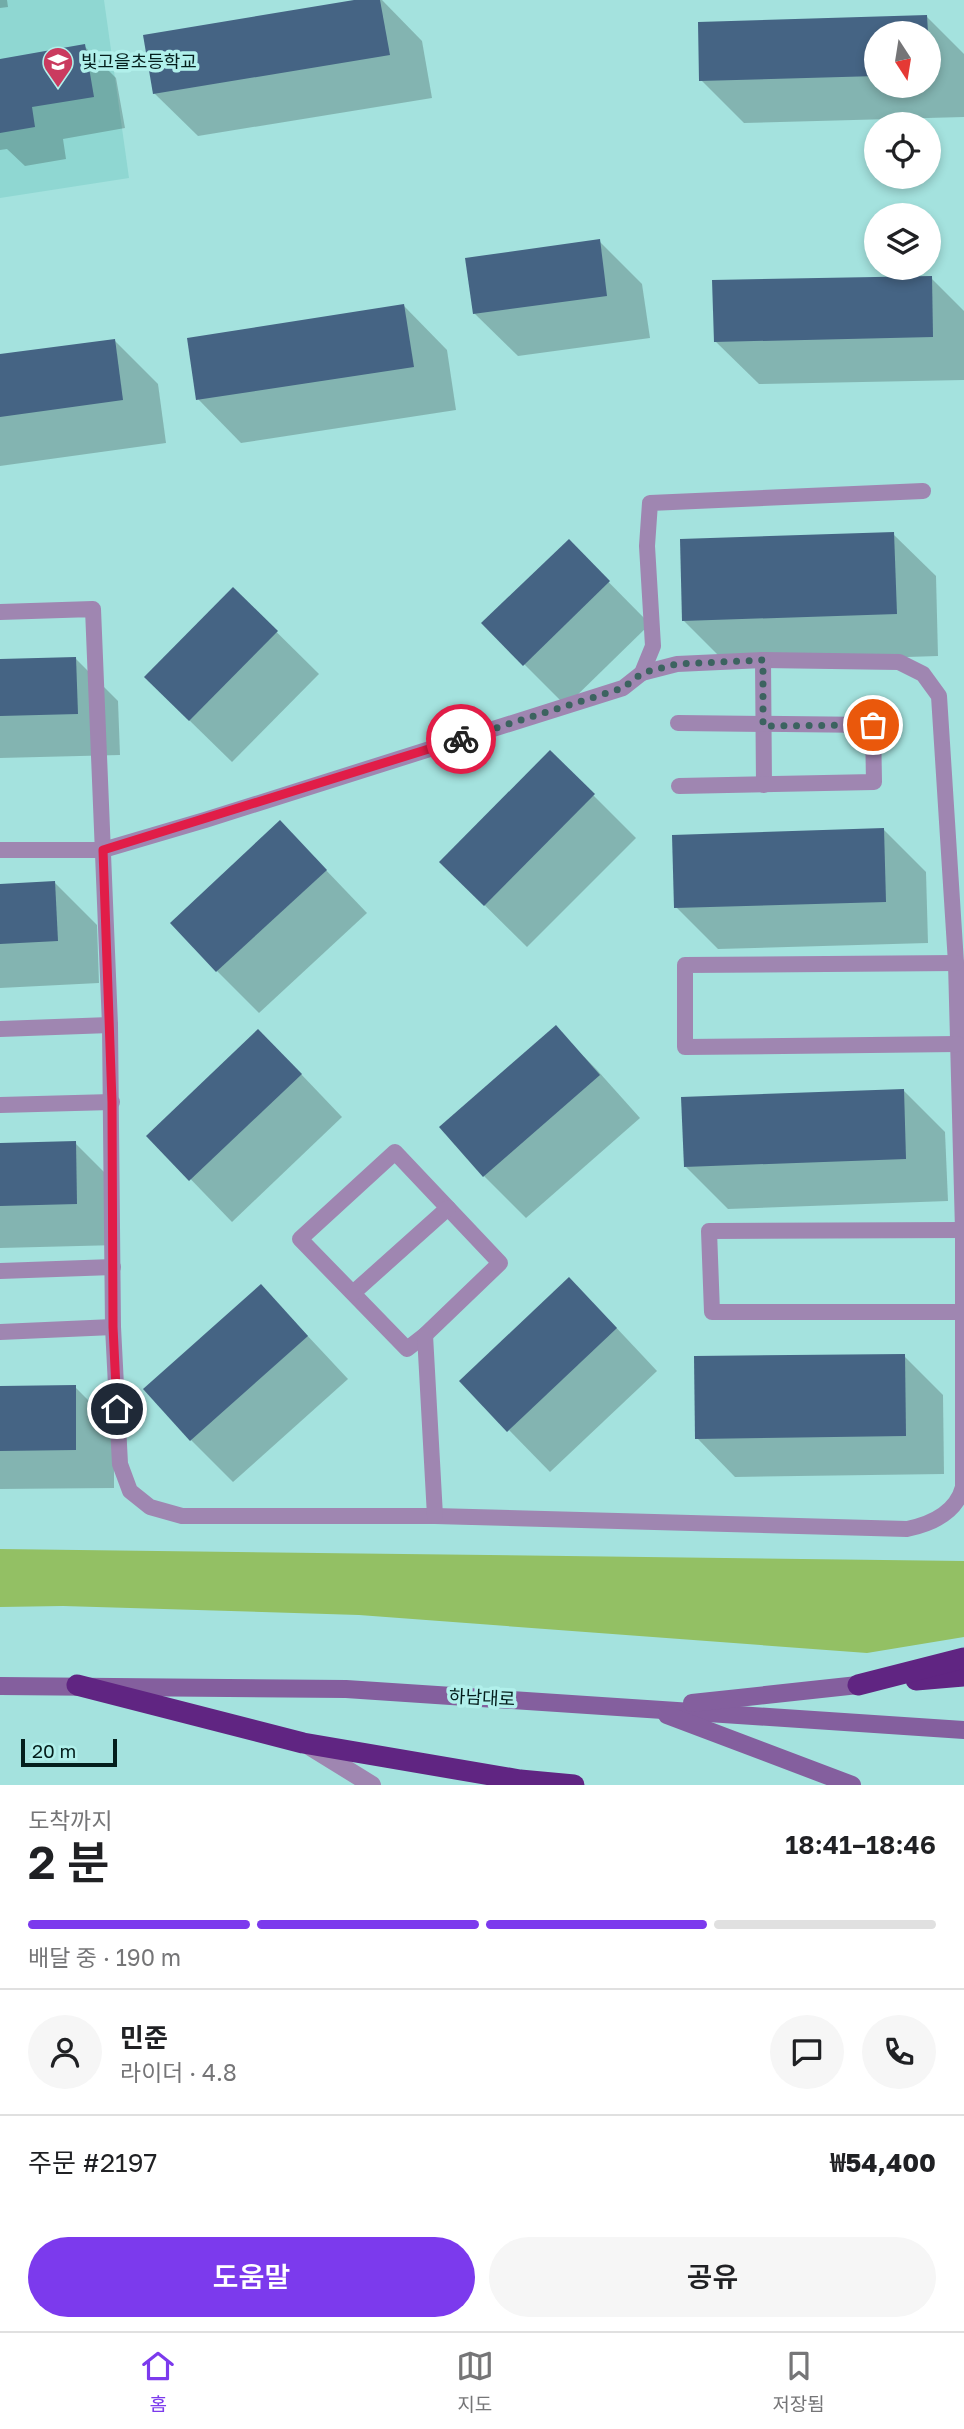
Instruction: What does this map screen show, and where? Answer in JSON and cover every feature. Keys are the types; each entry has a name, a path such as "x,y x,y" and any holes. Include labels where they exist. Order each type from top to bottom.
{"highway":[{"path":"858,1685 964,1658"},
{"path":"858,1685 964,1676"},
{"path":"77,1685 303,1742 520,1780 574,1785"}],"street":[{"path":"647,1708 858,1685"},
{"name":"하남대로","path":"0,1686 346,1689 964,1730"},
{"path":"647,1708 852,1785"},
{"path":"303,1742 372,1785"}],"lane":[{"path":"642,673 653,646 648,546 650,503 923,491"},
{"path":"0,612 93,609 103,850 110,1025 113,1327 120,1464 130,1491 150,1507 182,1516 435,1516 907,1529 925,1525 943,1516 961,1496 964,1312 956,962 939,696 923,674 899,662 763,660 677,664 642,673 623,688 103,850 0,850"},
{"path":"763,660 764,785"},
{"path":"678,723 763,726 873,725 874,759 874,782 679,786"},
{"path":"956,962 685,965 685,1047 957,1044"},
{"path":"0,1030 110,1025"},
{"path":"0,1105 112,1102"},
{"path":"395,1153 500,1263 407,1349 353,1293 300,1239 395,1153"},
{"path":"353,1293 448,1208"},
{"path":"963,1230 709,1231 712,1312 964,1312"},
{"path":"0,1271 113,1266"},
{"path":"0,1332 113,1327"},
{"path":"425,1335 435,1516"}],"shaded area":[{"name":"빛고을초등학교","path":"0,0 104,0 129,178 0,198"}],"green space":[{"path":"0,1549 964,1561 964,1637 867,1653 359,1615 63,1606 0,1607"}],"building":[{"path":"354,0 380,0 390,55 153,94 143,35"},
{"path":"927,15 927,21 864,21 864,76 699,81 698,22"},
{"path":"85,44 94,97 32,107 35,127 0,133 0,59"},
{"path":"600,239 607,296 473,314 465,258"},
{"path":"864,277 864,280 932,280 933,337 714,342 712,280"},
{"path":"404,304 414,367 196,400 187,338"},
{"path":"115,339 123,400 0,417 0,354"},
{"path":"894,532 897,614 682,621 680,539"},
{"path":"569,539 610,581 523,666 481,623"},
{"path":"233,587 278,631 189,721 144,677"},
{"path":"76,657 78,714 0,716 0,659"},
{"path":"550,750 595,794 484,906 439,862"},
{"path":"280,820 327,870 216,972 170,923"},
{"path":"884,828 886,902 674,908 672,835"},
{"path":"55,881 58,941 0,944 0,884"},
{"path":"556,1025 600,1075 483,1177 439,1127"},
{"path":"258,1029 302,1074 189,1181 146,1136"},
{"path":"904,1089 906,1159 684,1167 681,1097"},
{"path":"76,1141 77,1204 0,1206 0,1143"},
{"path":"569,1277 617,1328 507,1432 459,1381"},
{"path":"261,1284 308,1336 190,1441 143,1389"},
{"path":"905,1354 906,1436 695,1439 694,1356"},
{"path":"76,1385 76,1450 0,1451 0,1386"}],"way so far":[{"path":"461,739 623,688 642,673 677,664 763,660 763,726 873,725"}],"place":[{"name":"빛고을초등학교","path":"58,89"}],"route":[{"path":"117,1409 113,1327 112,1102 103,850 461,739"}]}
